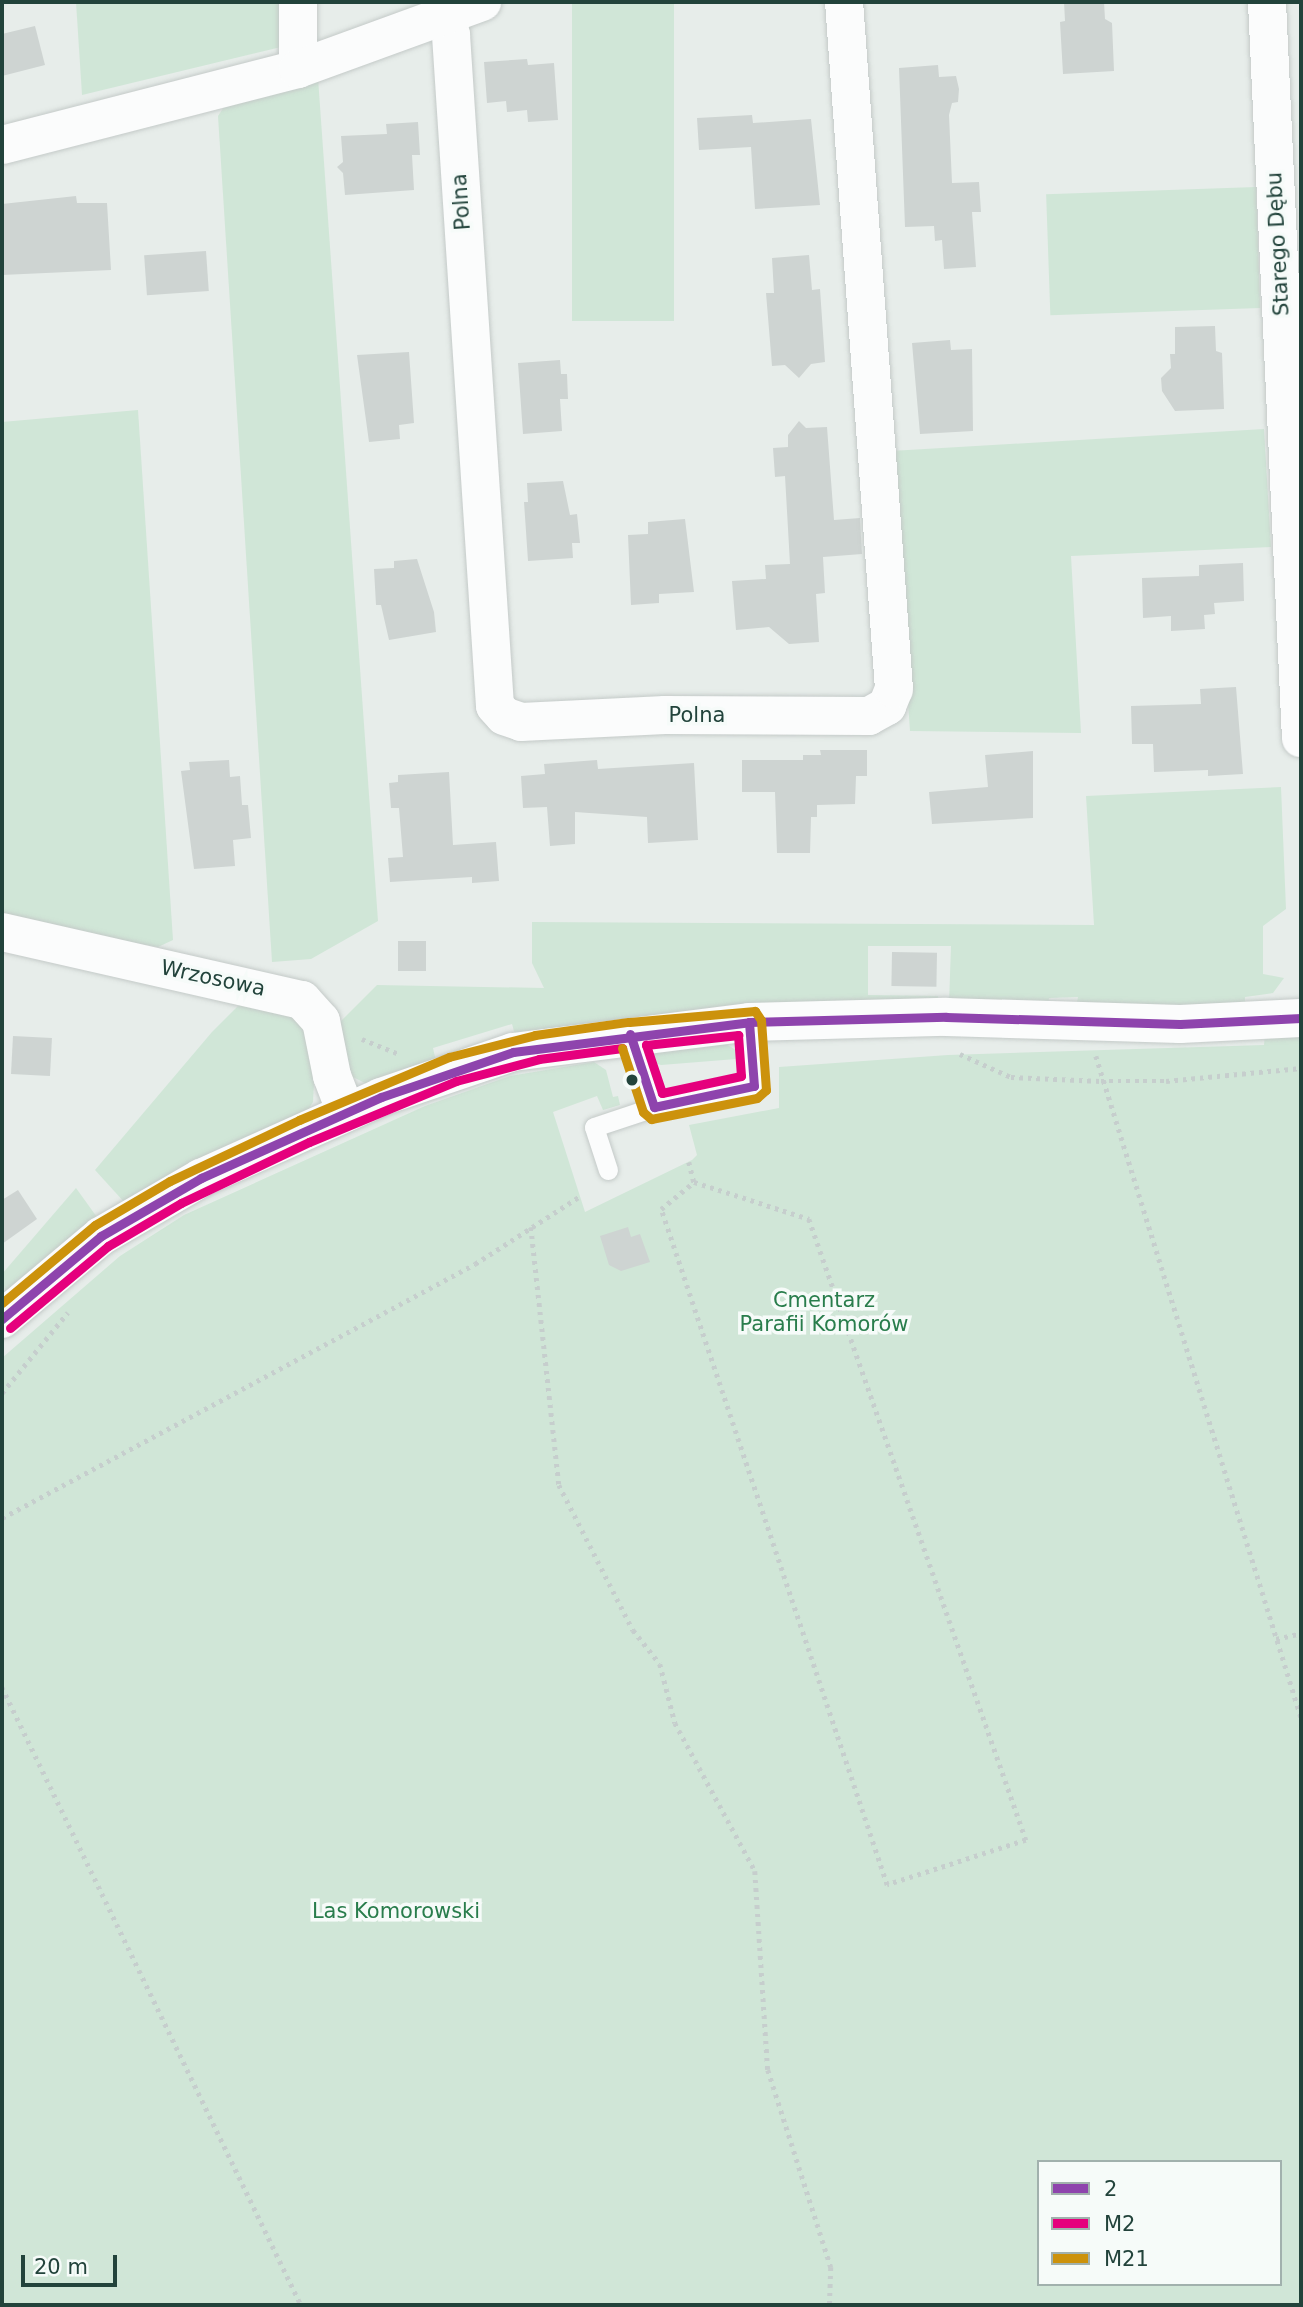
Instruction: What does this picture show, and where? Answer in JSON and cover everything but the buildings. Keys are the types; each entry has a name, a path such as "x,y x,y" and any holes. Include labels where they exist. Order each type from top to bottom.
{"street":[{"path":"298,2 298,68"},
{"path":"2,145 298,68 482,2"},
{"name":"Polna","path":"445,16 451,35 495,706 504,716 521,722 665,715 869,716 887,706 894,689 844,2"},
{"name":"Starego Dębu","path":"1267,2 1301,738"},
{"name":"Wrzosowa","path":"2,932 279,992 318,1018"},
{"path":"2,1319 121,1223 201,1178 346,1112 452,1069 505,1054 630,1034 749,1022 946,1017 1180,1024 1301,1018"},
{"path":"318,1018 332,1076 346,1112"}],"lane":[{"path":"608,1170 594,1127 654,1107 754,1086 749,1022"},
{"path":"630,1034 654,1107"}],"path":[{"path":"318,1018 409,1055"},
{"path":"956,1051 969,1061 1011,1076 1101,1082 1166,1081 1301,1068"},
{"path":"1095,1051 1101,1082 1301,1717"},
{"path":"689,1162 694,1182"},
{"path":"694,1182 809,1219 1026,1840 887,1885 661,1209 694,1182"},
{"path":"2,1518 475,1264 580,1196"},
{"path":"531,1227 559,1485 633,1629 660,1664 675,1723 755,1871 768,2070 831,2267 830,2305"},
{"path":"2,1393 72,1308"},
{"path":"1276,1639 1301,1633"},
{"path":"2,1687 302,2305"}],"green space":[{"path":"76,2 279,2 281,47 82,95"},
{"path":"572,2 674,2 674,321 572,321"},
{"path":"318,78 378,921 311,959 272,962 218,116 224,107"},
{"path":"1256,187 1260,308 1050,315 1046,194"},
{"path":"138,410 173,940 158,947 2,920 2,422"},
{"path":"1264,429 1271,547 1071,556 1081,733 910,731 891,451"},
{"path":"1281,787 1286,909 1263,926 1263,974 1284,978 1273,993 1245,997 1245,1007 1075,1012 1078,997 1049,998 1048,1010 949,1004 951,946 868,946 868,995 938,996 938,1004 516,1038 512,1024 433,1048 436,1061 367,1084 349,1075 338,1024 377,985 544,988 532,963 532,922 1094,925 1086,796"},
{"path":"249,995 299,1012 315,1064 313,1102 308,1110 125,1203 95,1170 212,1032"},
{"path":"1301,1032 1301,2305 2,2305 2,1358 120,1256 184,1215 425,1106 510,1076 594,1062 606,1070 613,1097 618,1096 620,1105 603,1110 597,1096 553,1112 585,1212 692,1160 697,1155 689,1125 779,1108 779,1067 948,1055 1264,1045 1265,1034"},
{"path":"724,1043 736,1050 736,1059 661,1065 652,1062 654,1052"},
{"path":"76,1188 99,1220 6,1297 2,1274"}],"transit line":[{"name":"M21","path":"622,1048 643,1112 651,1119 757,1098 766,1090 761,1020 755,1011 629,1022"},
{"name":"2","path":"2,1319 101,1236 201,1178 381,1097 513,1052 749,1022 946,1017 1180,1024 1301,1018"},
{"name":"M21","path":"2,1303 95,1225 170,1181 299,1120 449,1057 535,1035 628,1022"},
{"name":"2","path":"630,1034 654,1107 754,1086 749,1022"},
{"name":"M2","path":"738,1035 741,1076 662,1093 646,1045 738,1035"},
{"name":"M2","path":"10,1328 108,1246 181,1203 309,1142 456,1081 539,1059 622,1048"}],"park label":[{"name":"Cmentarz Parafii Komorów","path":"824,1312"},
{"name":"Las Komorowski","path":"396,1911"}]}
